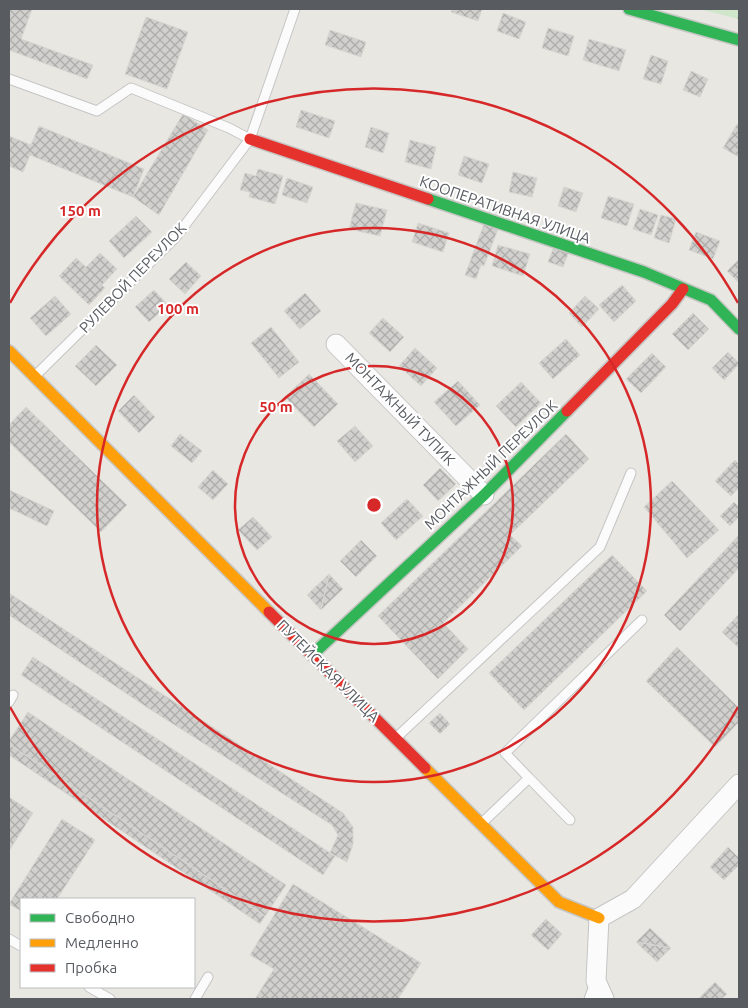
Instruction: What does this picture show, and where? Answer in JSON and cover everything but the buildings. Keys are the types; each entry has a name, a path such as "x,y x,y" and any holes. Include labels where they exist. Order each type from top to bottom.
{"street":[{"path":"629,9 739,40"},
{"name":"КООПЕРАТИВНАЯ УЛИЦА","path":"250,139 644,272 711,300 739,328"},
{"name":"МОНТАЖНЫЙ ПЕРЕУЛОК","path":"312,655 484,495 665,311 683,289"},
{"name":"МОНТАЖНЫЙ ТУПИК","path":"336,344 484,495"},
{"name":"ПУТЕЙСКАЯ УЛИЦА","path":"9,351 559,902 599,918"},
{"path":"604,999 596,981 599,918 633,899 739,784"}],"lane":[{"name":"РУЛЕВОЙ ПЕРЕУЛОК","path":"35,377 176,237 250,139 296,9"},
{"path":"9,79 97,111 131,88 229,128 250,139"},
{"path":"396,738 600,547 631,473"},
{"path":"570,820 505,753 642,620"},
{"path":"481,823 529,778"},
{"path":"9,939 20,945"},
{"path":"195,999 208,977"},
{"path":"589,999 596,981"},
{"path":"91,988 110,999"}],"green space":[{"path":"699,9 739,9 739,19"}],"traffic: fast":[{"path":"629,9 739,40"},
{"path":"428,199 644,272 711,300 739,329"},
{"path":"312,655 484,495 567,411"}],"traffic: slow":[{"path":"9,351 269,612"},
{"path":"425,768 559,902 599,918"}],"traffic: jam":[{"path":"250,139 428,199"},
{"path":"567,411 672,304 683,289"},
{"path":"269,612 425,768"}]}
